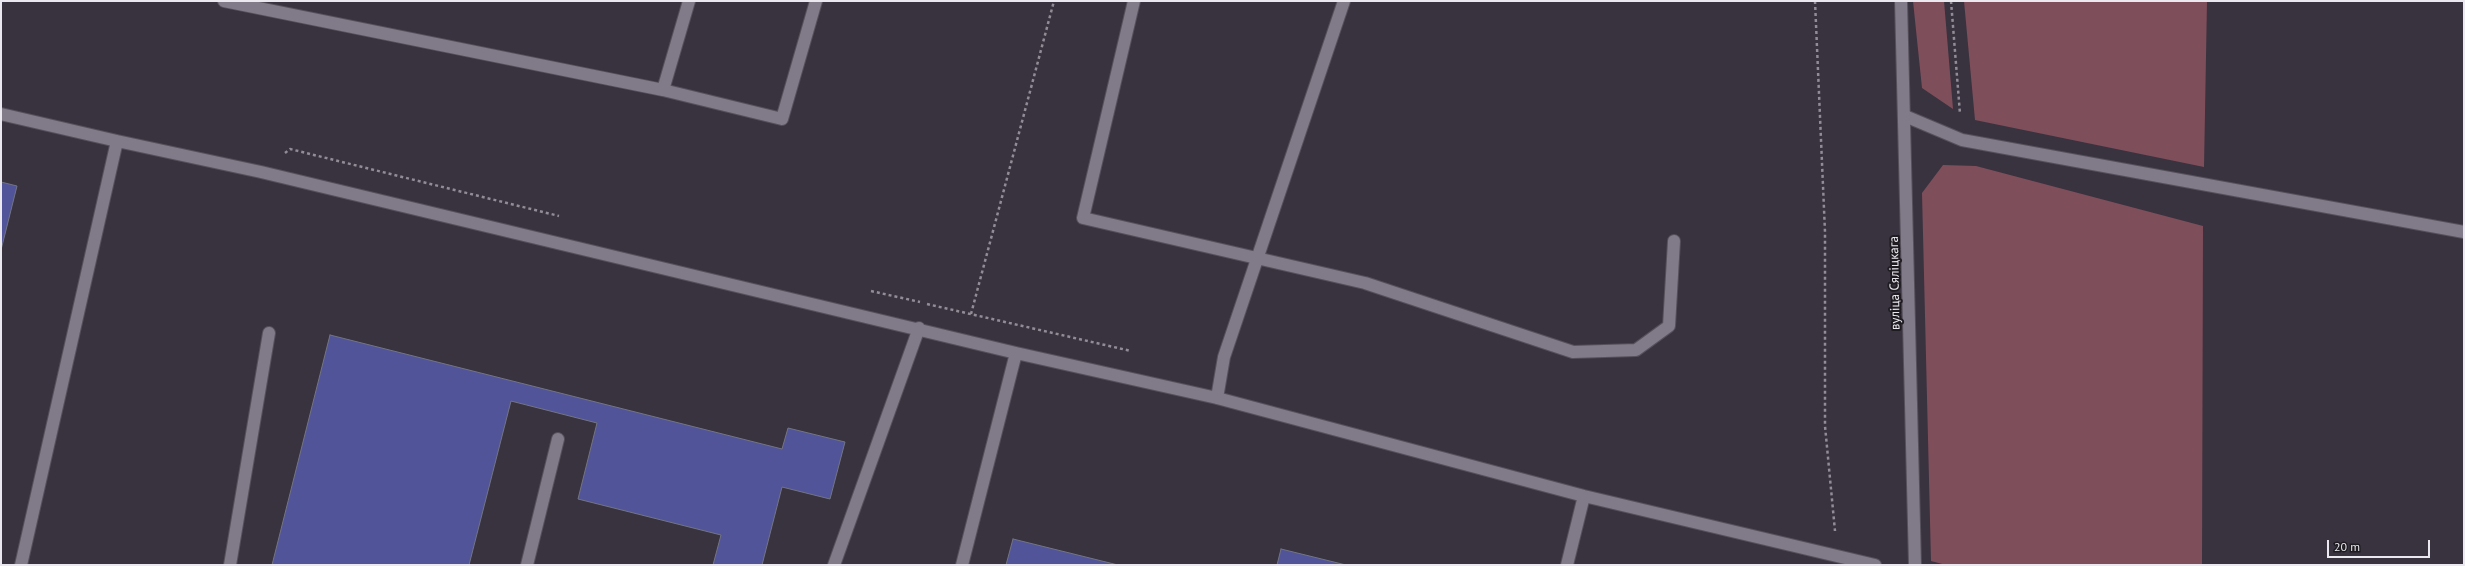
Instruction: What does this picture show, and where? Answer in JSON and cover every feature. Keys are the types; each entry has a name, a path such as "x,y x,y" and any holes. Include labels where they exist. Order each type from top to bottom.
{"main road":[{"path":"224,1 662,90 782,119 816,1"},
{"path":"662,90 689,1"},
{"path":"1134,1 1083,218 1258,257 1364,283 1573,352 1636,350 1669,326 1674,241"},
{"path":"1217,398 1224,357 1344,1"},
{"name":"вуліца Сяліцкага","path":"1901,1 1915,565"},
{"path":"1,114 261,172 919,328 1016,353 1217,398 1584,496 1875,565"},
{"path":"1905,116 1962,140 2464,232"},
{"path":"21,565 117,141"},
{"path":"834,565 919,328"},
{"path":"230,565 269,333"},
{"path":"962,565 1016,353"},
{"path":"527,565 558,439"},
{"path":"1566,565 1584,496"}],"path":[{"path":"971,314 1054,1"},
{"path":"1815,1 1825,232 1825,426 1837,556"},
{"path":"1951,1 1962,140"},
{"path":"261,172 290,149 561,216"},
{"path":"866,290 1137,353"}],"shaded area":[{"path":"1913,1 1944,1 1953,109 1922,88"},
{"path":"1964,1 2207,1 2204,167 1975,120"},
{"path":"1943,165 1976,166 2203,226 2202,565 1946,565 1931,561 1922,193"}],"building":[{"path":"1,182 17,186 1,250"},
{"path":"330,335 782,449 788,428 845,442 830,499 782,487 762,565 713,565 721,535 578,499 597,423 511,401 469,565 272,565"},
{"path":"1013,539 1118,565 1006,565"},
{"path":"1281,549 1346,565 1277,565"}]}
